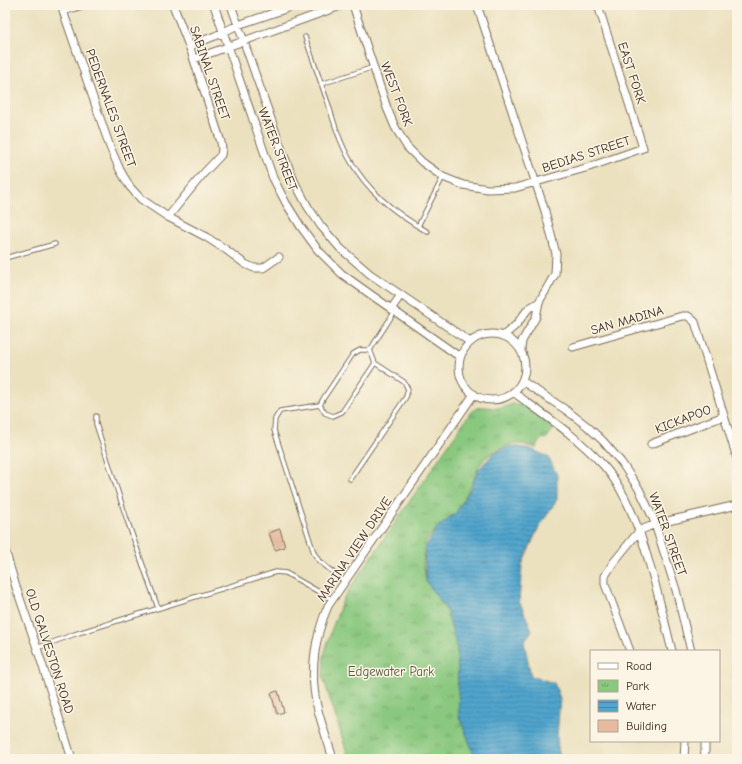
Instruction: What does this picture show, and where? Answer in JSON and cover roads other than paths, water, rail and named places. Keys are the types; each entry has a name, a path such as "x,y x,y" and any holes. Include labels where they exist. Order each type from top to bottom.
{"street":[{"path":"63,8 82,5"},
{"name":"SABINAL STREET","path":"168,217 202,174 221,155 222,149 194,59 174,5"},
{"name":"WATER STREET","path":"214,5 273,178 301,227 318,250 342,274 460,357"},
{"name":"WATER STREET","path":"231,5 295,183 320,226 340,248 370,274 470,342"},
{"path":"189,46 238,25 297,5"},
{"path":"194,59 344,5"},
{"name":"WEST FORK","path":"353,5 387,108 407,147 422,162 443,176 463,185 488,189 515,188 536,182"},
{"path":"478,5 536,182 556,254 555,274 539,302 536,317 522,341 521,350 525,371 522,381 518,387 504,398 494,400 483,399 474,394 467,389 462,382 459,365 460,357 470,342 478,337 486,334 503,336 513,341 521,350"},
{"name":"EAST FORK","path":"598,5 643,148"},
{"name":"PEDERNALES STREET","path":"63,8 108,140 120,170 130,187 141,199 168,217 206,237 245,264 254,268 263,268 279,258"},
{"name":"BEDIAS STREET","path":"536,182 589,167 643,148"},
{"path":"393,310 400,295"},
{"path":"503,336 516,325 528,309 539,302"},
{"name":"SAN MADINA","path":"573,347 682,316 688,316 695,322 724,416"},
{"name":"WATER STREET","path":"522,381 566,410 587,426 603,441 621,462 639,489 653,518 676,590 691,650"},
{"name":"WATER STREET","path":"513,392 562,427 584,446 603,465 619,486 631,508 648,555 672,650"},
{"name":"MARINA VIEW DRIVE","path":"333,759 317,707 313,682 314,660 320,628 328,606 474,394"},
{"path":"724,416 737,458"},
{"name":"KICKAPOO","path":"651,444 724,416"},
{"path":"630,650 605,584 606,576 613,563 639,531 654,524 737,506"},
{"name":"OLD GALVESTON ROAD","path":"5,550 72,759"},
{"path":"684,759 685,742"},
{"path":"704,759 705,742"}],"lane":[{"path":"305,37 340,141 350,161 379,197 410,222 428,232"},
{"path":"322,84 374,67"},
{"path":"418,226 443,176"},
{"path":"5,258 55,244"},
{"path":"370,350 393,310"},
{"path":"320,405 353,354 360,350 370,350"},
{"path":"350,479 406,397 408,389 404,382 375,363 370,350"},
{"path":"320,405 324,413 333,416 342,412 375,363"},
{"path":"320,405 280,411 275,419 274,430 314,553 319,561 345,582"},
{"path":"96,416 96,424 127,520 158,608"},
{"path":"37,648 75,634 276,572 286,572 333,600"}],"water":[{"path":"511,446 531,449 548,457 557,475 557,499 537,531 522,565 519,601 532,630 524,642 531,676 554,683 560,698 557,736 559,759 476,759 459,716 457,649 447,611 426,581 424,549 437,528 456,513 472,486 478,470 494,453"}],"park label":[{"name":"Edgewater Park","path":"391,671"}]}
